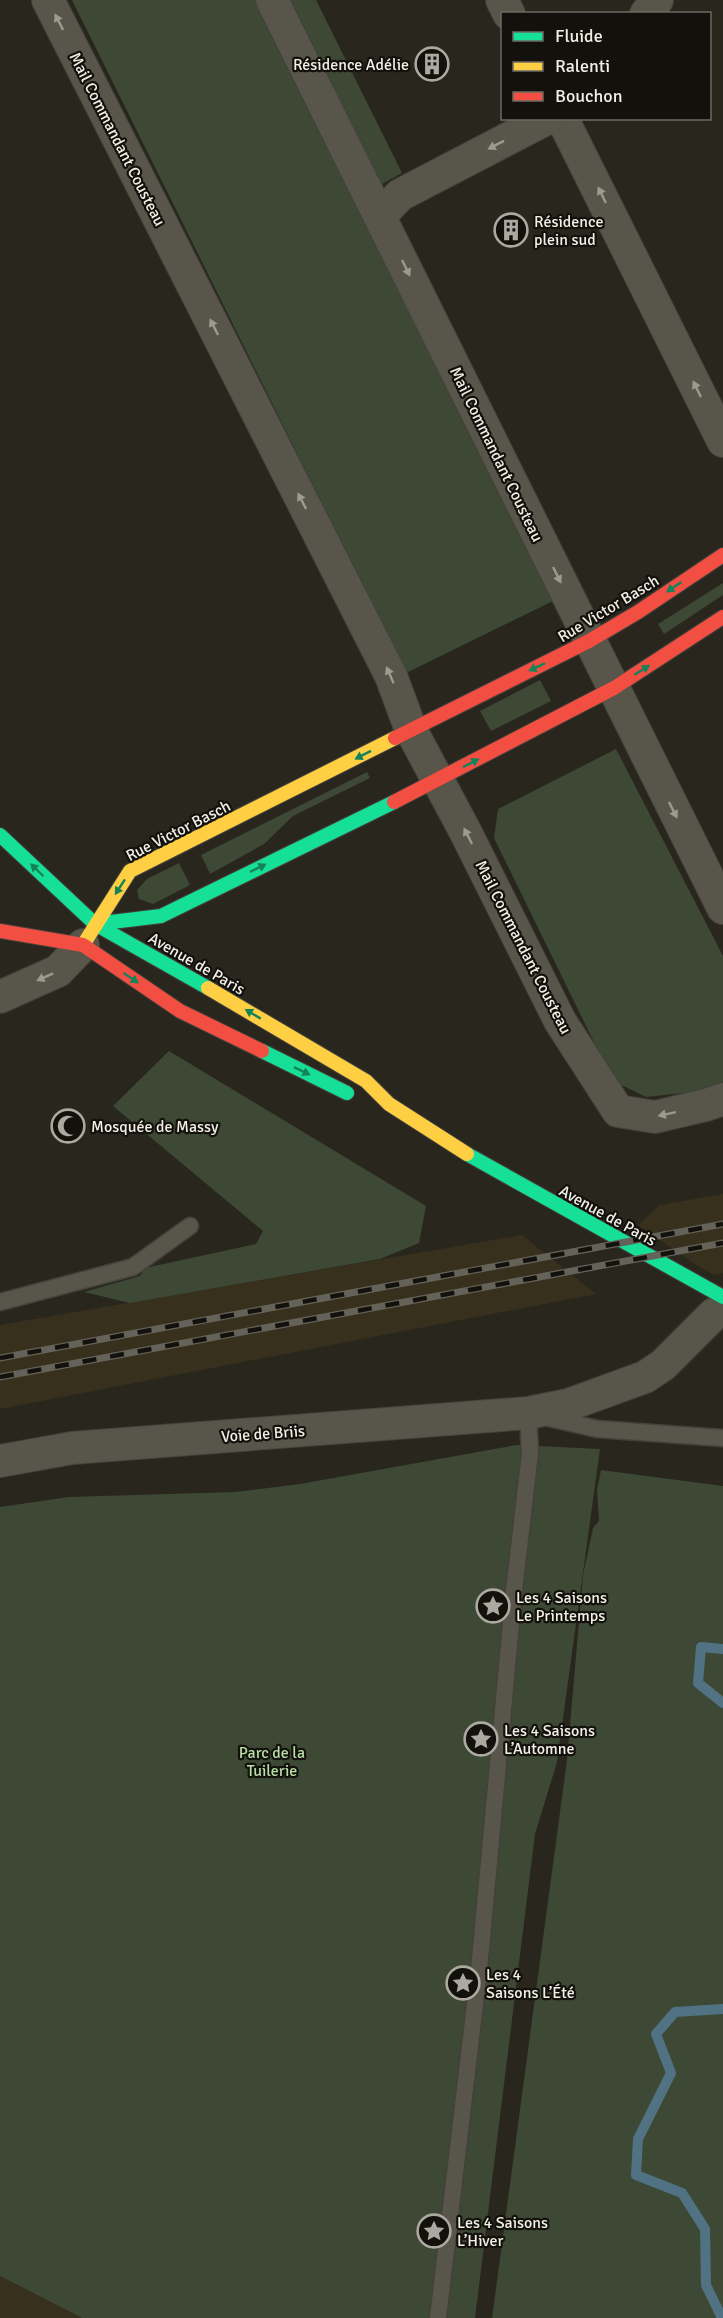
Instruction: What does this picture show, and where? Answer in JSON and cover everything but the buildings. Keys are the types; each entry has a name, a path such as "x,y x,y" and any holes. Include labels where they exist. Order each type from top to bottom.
{"street":[{"name":"Mail Commandant Cousteau","path":"48,0 391,676 411,730 560,1021 618,1111 656,1117 706,1106 723,1099"},
{"name":"Mail Commandant Cousteau","path":"272,0 723,908"},
{"path":"648,12 657,0"},
{"path":"380,216 400,195 544,120"},
{"path":"563,120 723,441"},
{"name":"Rue Victor Basch","path":"89,935 130,871 590,641 723,555"},
{"path":"0,997 58,971 89,935 161,916 438,780 614,688 723,617"},
{"name":"Avenue de Paris","path":"0,835 89,935 180,1011 361,1098 389,1104"},
{"name":"Avenue de Paris","path":"0,931 89,935 225,998 366,1082 389,1104 523,1187 689,1278 720,1310"},
{"name":"Voie de Briis","path":"0,1461 72,1448 528,1413 568,1405 645,1377 663,1365 720,1310"}],"lane":[{"path":"0,1302 133,1267 190,1226"},
{"path":"438,2318 480,1959 514,1591 530,1453 528,1413"},
{"name":"Voie de Briis","path":"528,1413 597,1429 723,1438"}],"shaded area":[{"path":"723,1194 723,1273 714,1275 696,1265 638,1225 660,1205"},
{"path":"522,1235 596,1294 0,1409 0,1325"},
{"path":"0,2276 82,2318 0,2318"}],"green space":[{"path":"72,0 316,0 402,173 373,189 555,600 406,673"},
{"path":"723,583 723,595 664,634 658,624"},
{"path":"540,680 551,701 491,731 480,711"},
{"path":"616,749 723,956 723,1082 693,1092 646,1097 613,1081 494,838 498,809"},
{"path":"367,772 370,778 293,816 264,844 210,874 201,855"},
{"path":"179,863 190,885 153,904 139,899 137,890 147,879"},
{"path":"169,1051 426,1206 419,1243 380,1259 130,1303 84,1292 140,1276 145,1268 256,1244 263,1231 113,1106"},
{"name":"Parc de la Tuilerie","path":"517,1445 600,1449 557,1762 535,1834 475,2318 82,2318 0,2276 0,1507 69,1497 235,1492 300,1484"},
{"path":"601,1470 723,1486 723,2318 492,2318 567,1760 583,1575 593,1528 599,1521 597,1490"}],"waterway":[{"path":"723,1649 701,1647 698,1683 723,1703"},
{"path":"722,2318 706,2285 705,2229 682,2193 636,2175 638,2139 671,2073 656,2034 675,2012 723,2009"}],"railway":[{"path":"0,1358 723,1224"},
{"path":"0,1377 723,1243"}],"traffic: fast":[{"path":"95,924 161,916 394,802"},
{"path":"0,835 95,924 208,988"},
{"path":"262,1051 347,1093"},
{"path":"467,1154 723,1297"}],"traffic: slow":[{"path":"83,945 130,871 395,738"},
{"path":"208,988 366,1081 389,1104 467,1154"}],"traffic: jam":[{"path":"395,738 589,641 638,612 723,555"},
{"path":"394,802 614,688 723,617"},
{"path":"0,931 83,945 180,1011 262,1051"}],"place":[{"name":"Résidence Adélie","path":"432,64"},
{"name":"Résidence plein sud","path":"511,230"},
{"name":"Mosquée de Massy","path":"68,1126"},
{"name":"Les 4 Saisons Le Printemps","path":"493,1606"},
{"name":"Les 4 Saisons L’Automne","path":"481,1739"},
{"name":"Les 4 Saisons L’Été","path":"463,1983"},
{"name":"Les 4 Saisons L’Hiver","path":"434,2231"}]}
